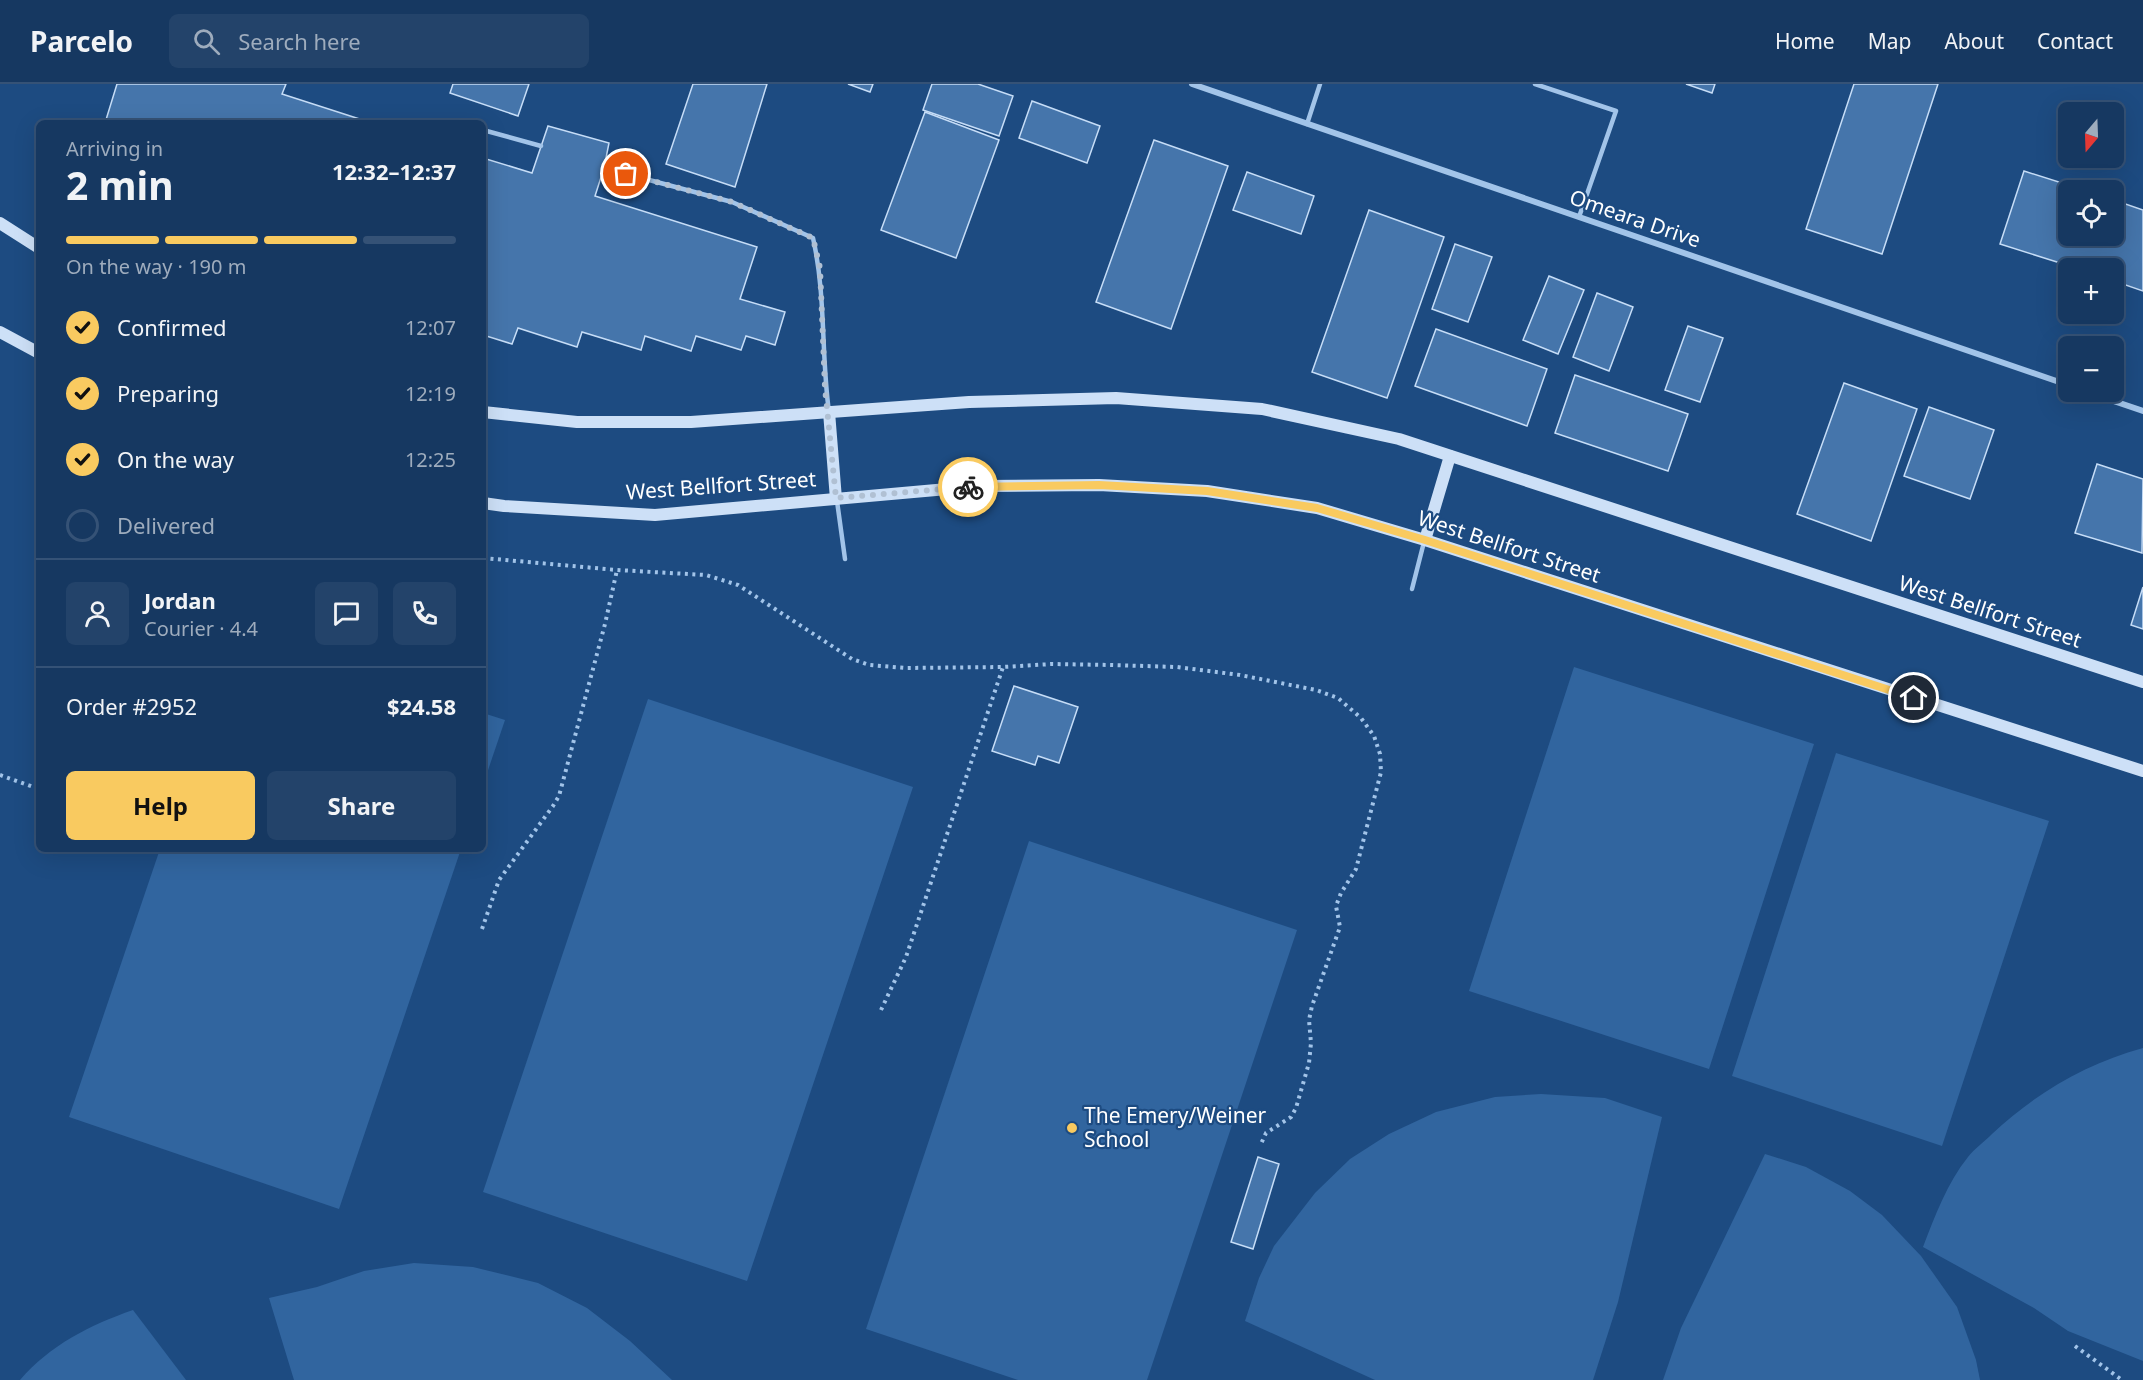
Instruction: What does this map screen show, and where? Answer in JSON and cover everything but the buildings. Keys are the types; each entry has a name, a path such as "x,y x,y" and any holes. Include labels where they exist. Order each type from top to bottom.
{"main road":[{"path":"0,223 36,247"},
{"path":"0,332 36,351"},
{"name":"West Bellfort Street","path":"486,412 577,422 691,422 969,402 1127,399 1262,409 1399,440 2143,682"},
{"path":"829,412 836,498"},
{"path":"1425,540 1450,456"},
{"name":"West Bellfort Street","path":"486,503 655,514 981,486 1099,485 1207,491 1317,508 1425,540 2143,771"}],"street":[{"name":"Omeara Drive","path":"1192,84 2058,382"},
{"path":"2116,402 2143,411"}],"lane":[{"path":"1307,124 1320,84"},
{"path":"1535,84 1616,111 1579,217"},
{"path":"486,131 541,146"},
{"path":"604,168 732,202 813,238 820,268 825,388 829,412"},
{"path":"836,498 845,559"},
{"path":"1412,589 1425,540"}],"path":[{"path":"486,558 706,575 738,585 852,659 869,665 906,668 1052,664 1177,667 1240,675 1316,690 1338,698 1355,712 1374,736 1380,754 1381,772 1356,869 1336,906 1340,927 1309,1020 1311,1043 1309,1064 1296,1108 1291,1117 1266,1133 1260,1146"},
{"path":"482,929 499,880 553,806 558,795 605,624 617,570"},
{"path":"881,1010 906,957 1003,667"},
{"path":"0,775 36,788"},
{"path":"2075,1347 2122,1380"}],"shaded area":[{"path":"1574,667 1814,744 1709,1069 1469,991"},
{"path":"648,699 913,787 747,1281 483,1192"},
{"path":"486,714 505,720 486,776"},
{"path":"1836,753 2049,821 1942,1146 1732,1076"},
{"path":"1029,841 1297,930 1147,1380 1018,1380 866,1329"},
{"path":"159,852 460,852 339,1209 69,1117"},
{"path":"2143,1048 2143,1361 2068,1331 2034,1308 1923,1247 1937,1212 1961,1167 1977,1148 2009,1119 2044,1093 2081,1071"},
{"path":"1541,1094 1605,1098 1662,1117 1618,1302 1593,1380 1375,1380 1245,1321 1259,1278 1274,1246 1315,1193 1350,1159 1389,1134 1436,1112 1495,1097"},
{"path":"1765,1154 1806,1167 1850,1191 1882,1215 1921,1256 1957,1307 1976,1360 1980,1380 1663,1380 1681,1328"},
{"path":"414,1263 473,1267 538,1283 587,1308 630,1341 672,1380 294,1380 269,1298 317,1287 364,1271"},
{"path":"133,1310 186,1380 20,1380 44,1356 58,1346 101,1322"}],"way so far":[{"path":"626,174 732,202 813,238 820,268 825,388 836,498 968,487"}],"place":[{"name":"The Emery/Weiner School","path":"1072,1128"}],"route":[{"path":"968,487 1099,485 1207,491 1317,508 1425,540 1914,698"}]}
